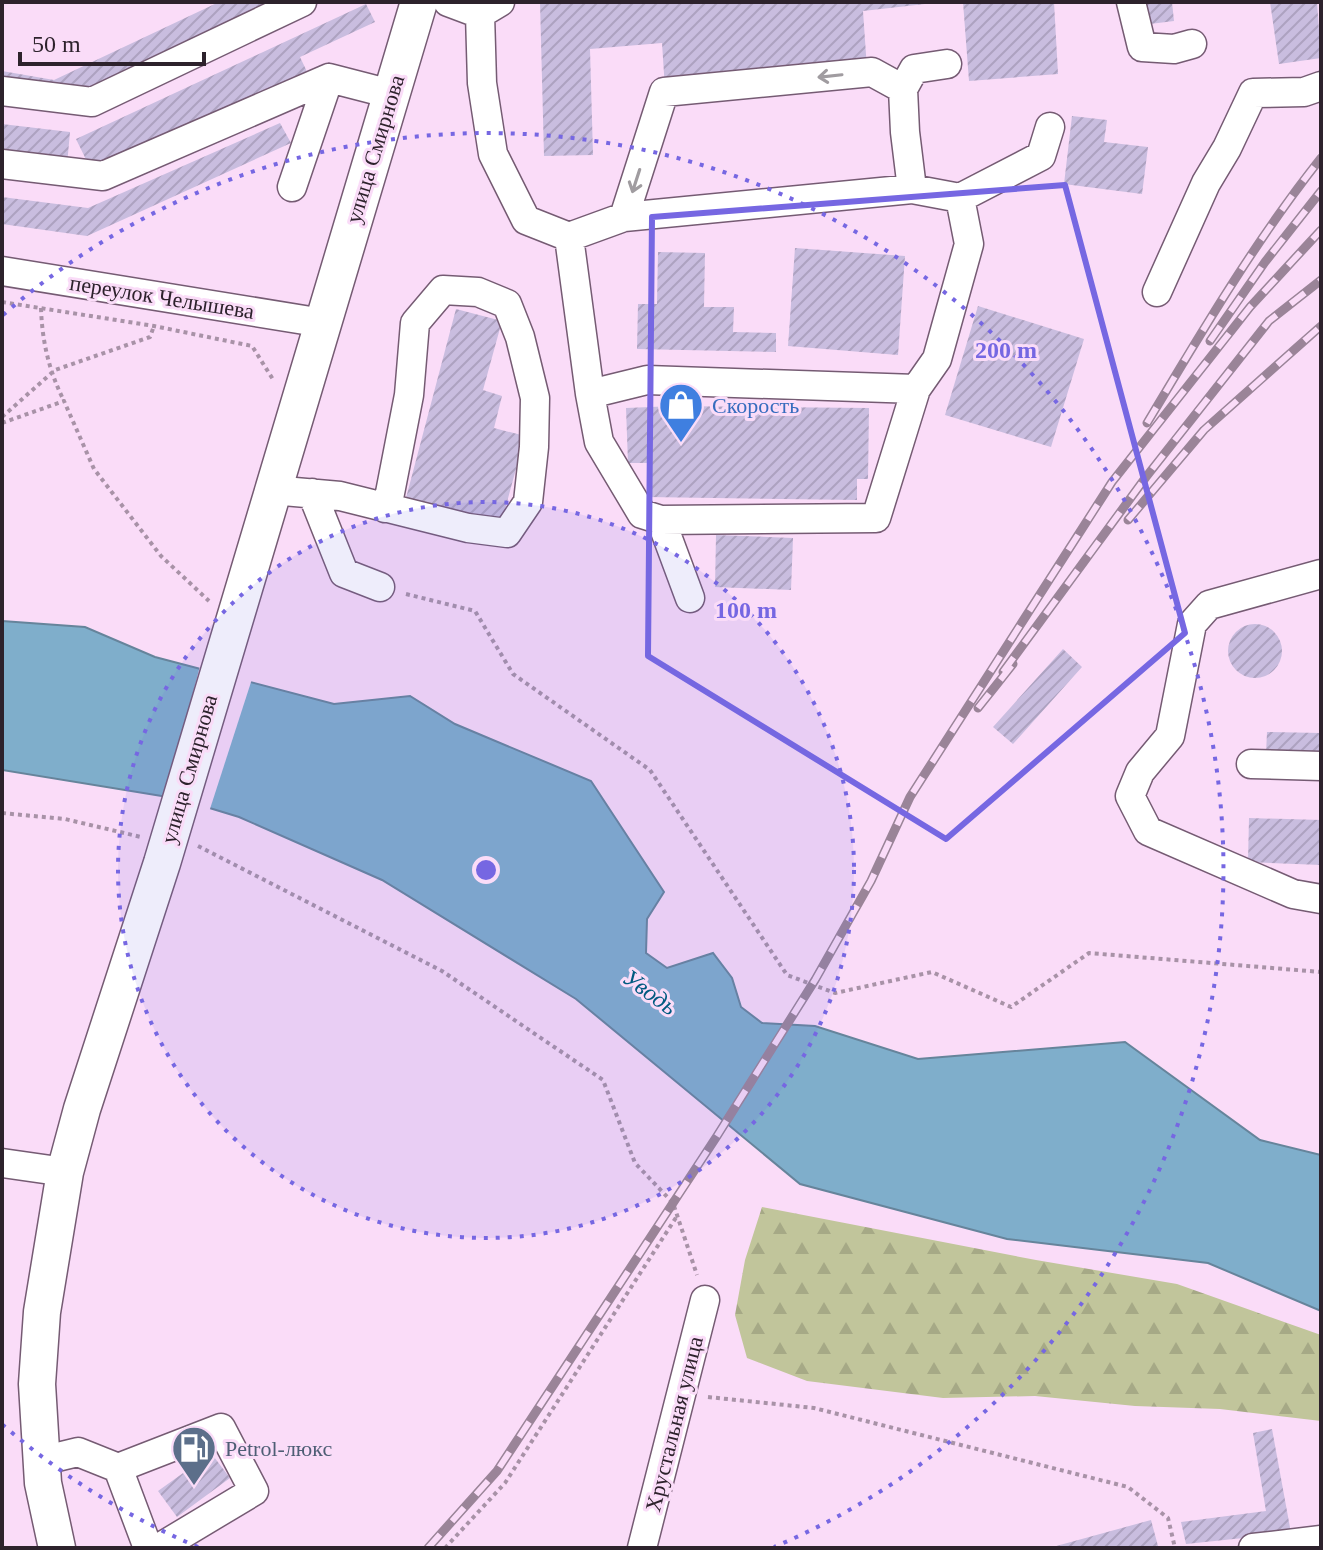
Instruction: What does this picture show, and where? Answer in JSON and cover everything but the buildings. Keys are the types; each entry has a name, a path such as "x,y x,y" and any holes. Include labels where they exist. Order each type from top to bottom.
{"main road":[{"name":"улица Смирнова","path":"57,1548 41,1461 37,1384 42,1312 65,1172 223,618 272,490 419,2"}],"street":[{"path":"2,91 92,102 302,2"},
{"path":"448,2 490,8 482,83 493,154 526,220 569,237 624,217 912,189 960,198 1041,156 1050,127"},
{"path":"1131,2 1142,47 1174,49 1192,44"},
{"path":"912,189 903,89 914,69 947,64"},
{"path":"624,217 664,92 872,72 903,89"},
{"path":"292,187 329,78"},
{"path":"2,164 103,176 329,78 391,94"},
{"path":"1157,292 1206,183 1227,148 1253,93 1304,92 1321,86"},
{"path":"569,237 599,442 642,514 661,520 876,518 916,389 937,359 969,244 960,198"},
{"name":"переулок Челышева","path":"2,271 323,323"},
{"path":"272,490 340,496 385,508 468,528 507,533 528,502 535,398 520,337 507,304 478,292 443,290 415,323 409,395 385,508"},
{"path":"590,394 647,380 916,389"},
{"path":"312,493 344,573 380,587"},
{"path":"661,520 690,598"},
{"path":"1321,574 1209,605 1192,624 1170,736 1140,772 1130,796 1148,831 1293,894 1321,899"},
{"path":"1251,764 1321,766"},
{"path":"2,1163 65,1172"},
{"name":"Хрустальная улица","path":"642,1548 705,1300"},
{"path":"41,1461 78,1452 118,1468 221,1428 254,1491 159,1548"},
{"path":"118,1468 148,1548"},
{"path":"1253,1548 1321,1540"}],"path":[{"path":"2,302 154,326 252,346 275,379 271,393"},
{"path":"41,308 51,374 94,469 161,556 223,618"},
{"path":"2,420 51,374 150,337 154,326"},
{"path":"2,420 64,401"},
{"path":"380,587 475,611 513,674 650,770 787,975 835,993 932,972 1011,1007 1089,953 1321,972"},
{"path":"2,813 65,819 158,851"},
{"path":"198,846 442,971 603,1080 635,1163 673,1203 705,1300"},
{"path":"445,1548 505,1483 677,1216"},
{"path":"681,1394 814,1408 1128,1487 1168,1518 1175,1548"}],"highlighted area":[{"path":"1065,185 1185,633 946,839 648,656 652,217"}],"green space":[{"path":"762,1207 1177,1284 1321,1335 1321,1421 1220,1409 1135,1406 1035,1396 943,1398 807,1381 747,1358 735,1315 745,1260"}],"water":[{"name":"Уводь","path":"2,621 85,627 155,657 334,704 410,696 455,724 591,781 664,892 647,919 646,953 667,968 713,953 732,978 741,1007 762,1023 815,1026 918,1059 1125,1042 1260,1140 1321,1155 1321,1311 1208,1263 1007,1239 800,1184 576,999 382,880 239,817 180,799 2,770"}],"pier":[{"path":"200,666 252,679 209,812 165,800"}],"railway":[{"path":"1147,423 1251,255 1321,158"},
{"path":"1210,341 1265,262 1321,191"},
{"path":"428,1548 497,1471 717,1136 815,980 871,881 910,797 1112,482 1250,307 1321,230"},
{"path":"1003,672 1146,477 1269,321 1321,280"},
{"path":"1128,520 1204,430 1321,326"},
{"path":"978,708 1013,664"}],"place":[{"name":"Скорость","path":"681,444"},
{"name":"Petrol-люкс","path":"194,1487"}]}
